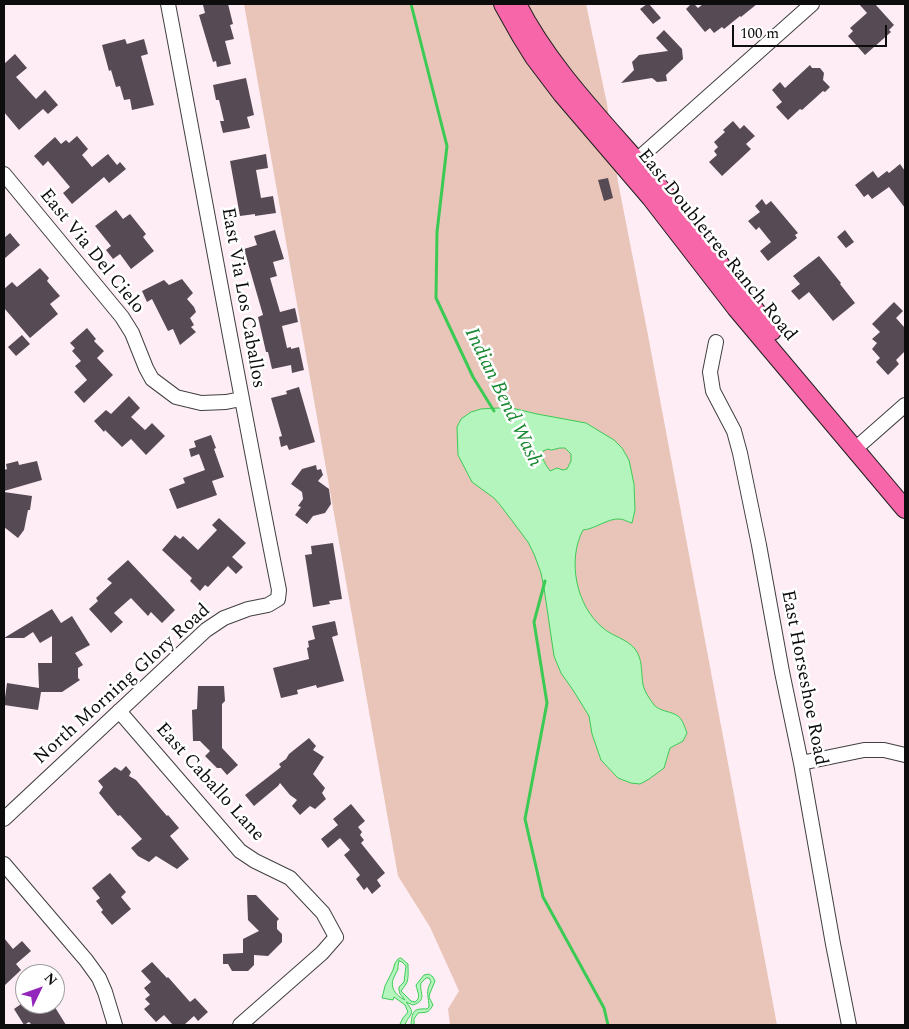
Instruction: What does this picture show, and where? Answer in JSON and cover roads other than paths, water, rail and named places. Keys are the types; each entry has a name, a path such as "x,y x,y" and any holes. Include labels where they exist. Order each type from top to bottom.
{"main road":[{"name":"East Doubletree Ranch Road","path":"503,4 534,57 562,94 632,164"},
{"name":"East Doubletree Ranch Road","path":"517,4 540,42 632,164 675,227 860,445 905,490"},
{"name":"East Doubletree Ranch Road","path":"860,445 905,509"}],"street":[{"name":"East Via Los Caballos","path":"168,4 241,399 279,590 278,599"},
{"path":"632,164 812,4"},
{"name":"East Via Del Cielo","path":"4,174 122,317 132,333 152,379 176,397 201,403 241,399"},
{"name":"East Horseshoe Road","path":"716,342 710,372 713,391 734,431 740,453 801,763 832,944 849,1025"},
{"path":"860,445 905,405"},
{"name":"North Morning Glory Road","path":"4,819 206,630 224,618 248,609 268,605 278,599"},
{"name":"East Caballo Lane","path":"119,711 240,851 255,861 290,878 323,913 336,937 322,953 240,1025"},
{"path":"801,763 864,750 884,750 905,755"},
{"path":"4,864 86,960 99,978 106,992 115,1025"}],"waterway":[{"name":"Indian Bend Wash","path":"411,4 447,146 437,232 436,298 473,377 494,411"},
{"name":"Indian Bend Wash","path":"545,581 534,622 547,703 525,819 543,897 604,1008 608,1025"}]}
